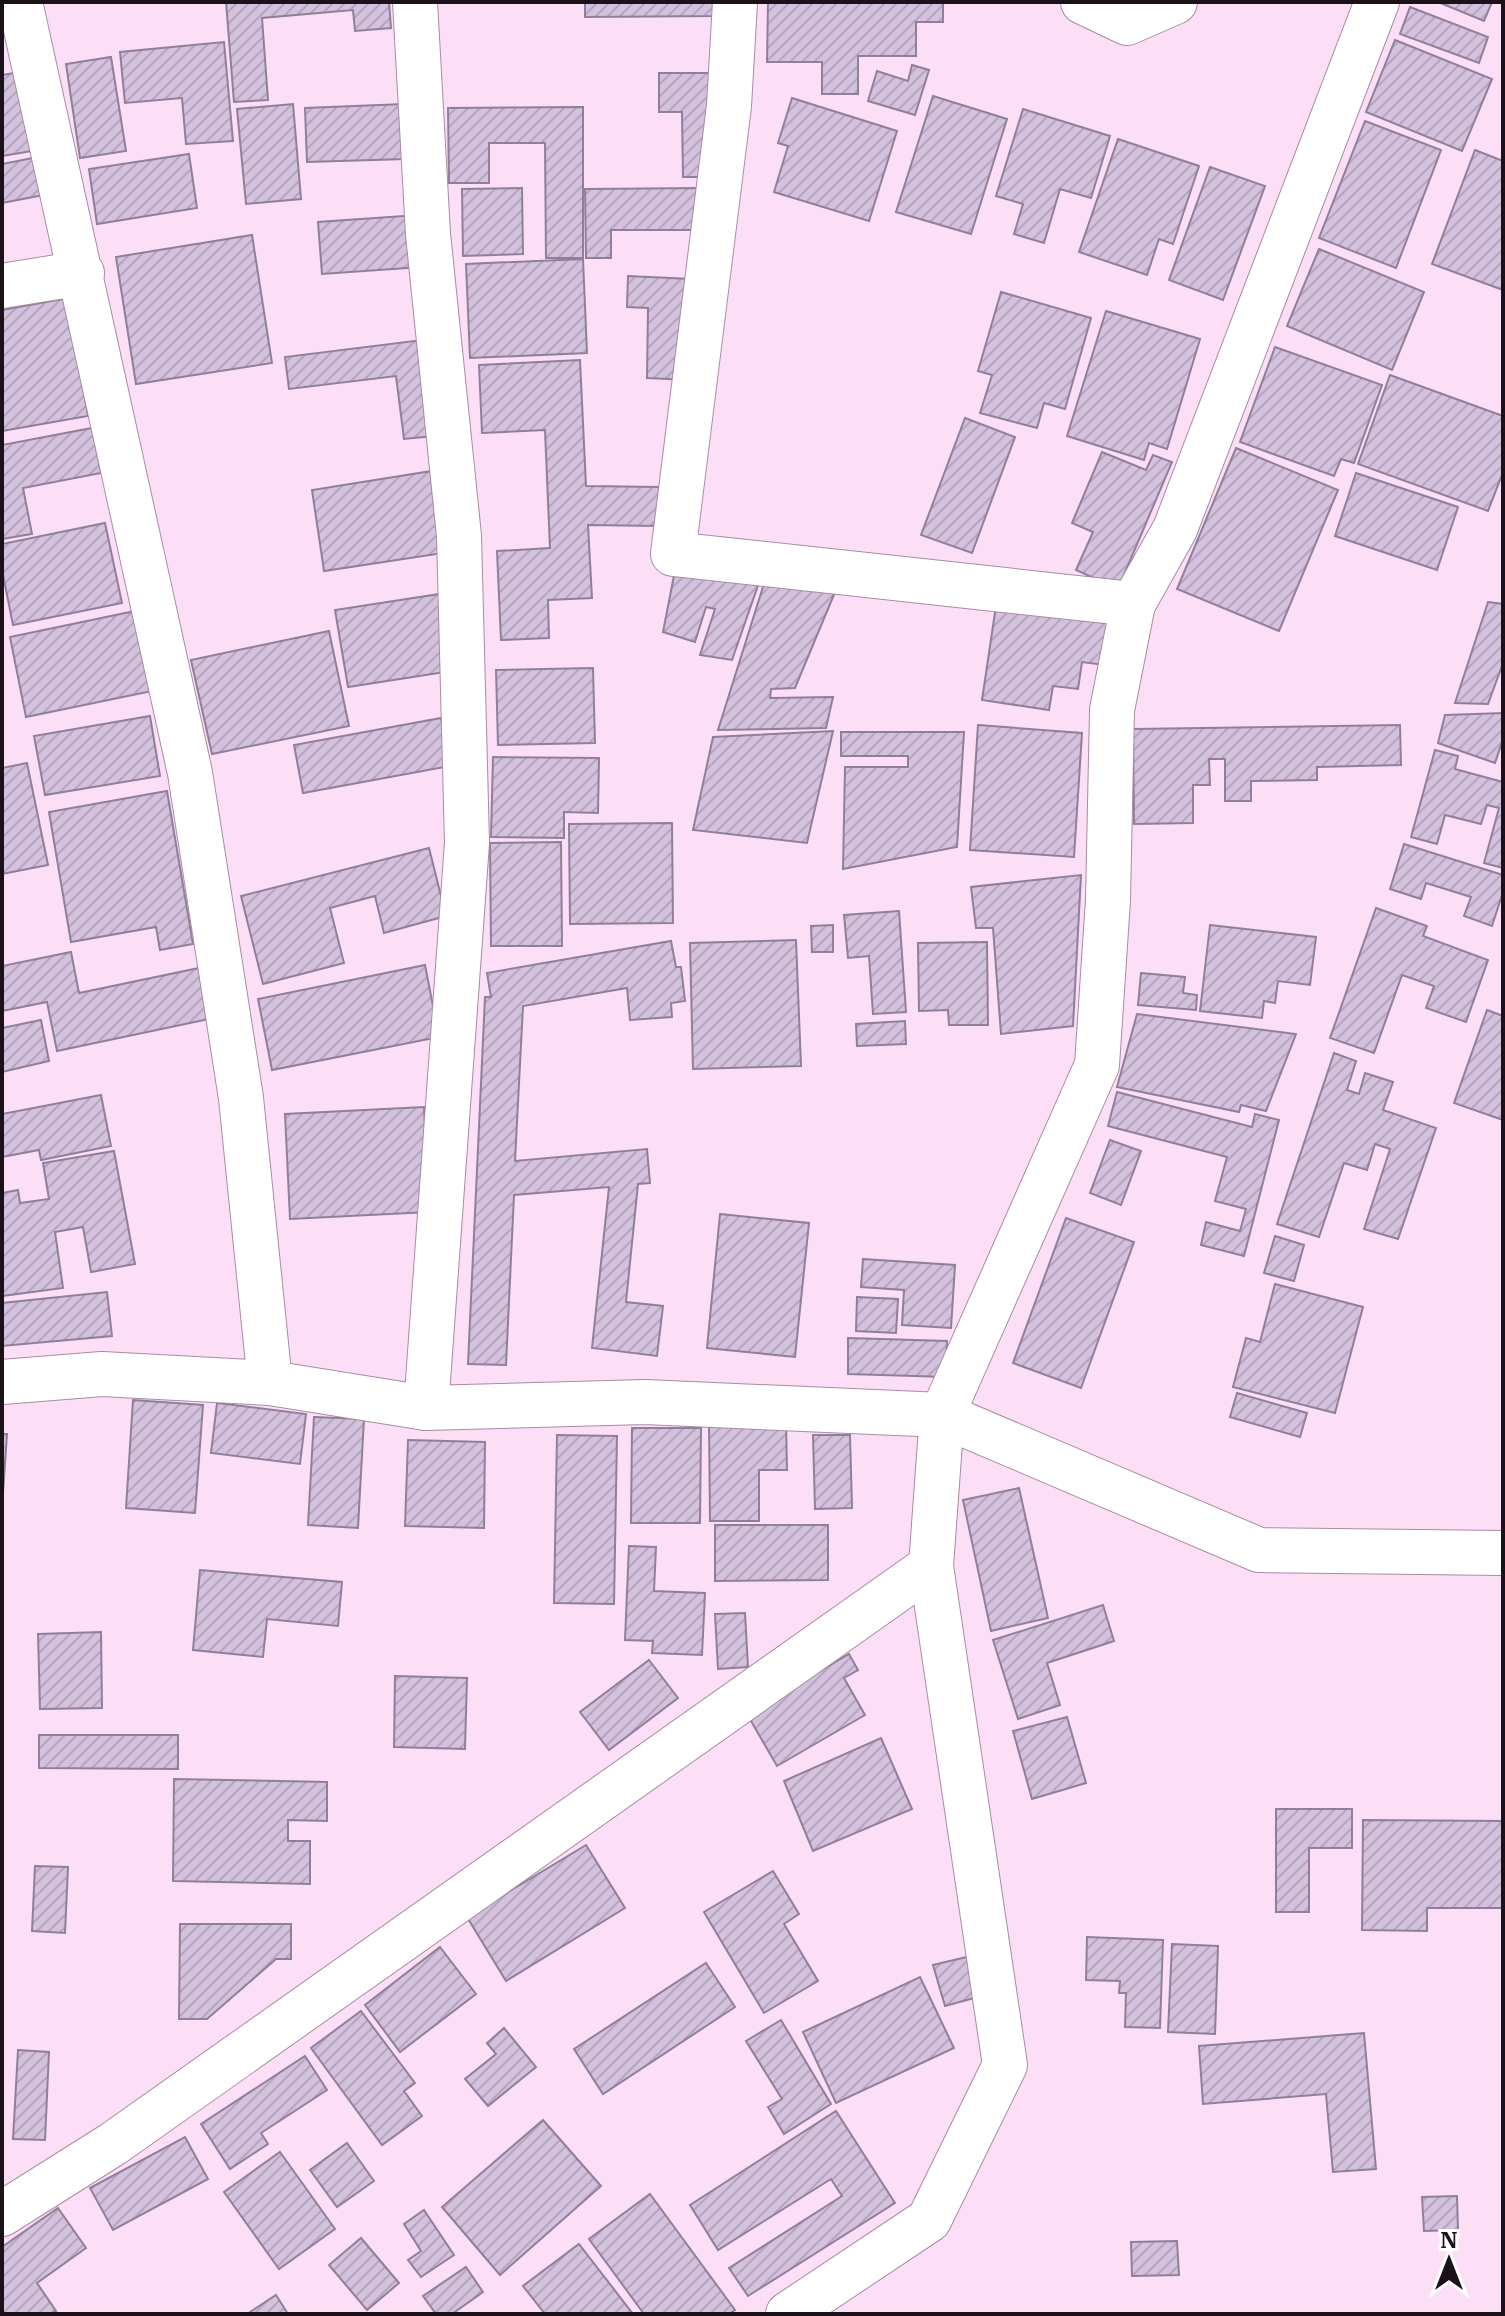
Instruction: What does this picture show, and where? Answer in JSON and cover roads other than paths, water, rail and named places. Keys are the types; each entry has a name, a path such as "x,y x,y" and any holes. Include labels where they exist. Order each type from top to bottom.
{"street":[{"path":"20,2 190,773 241,1098 270,1383"},
{"path":"415,2 428,234 459,536 467,843 426,1408"},
{"path":"735,2 729,106 673,554 1133,604"},
{"path":"1083,2 1127,23 1175,2"},
{"path":"788,2314 929,2220 1005,2065 931,1566 942,1415 1097,1065 1108,900 1112,710 1133,604 1175,529 1365,4"},
{"path":"2,286 82,273"},
{"path":"2,1382 102,1374 270,1383 426,1408 645,1402 942,1415 1259,1550 1503,1553"},
{"path":"2,2214 113,2144 931,1566"}]}
